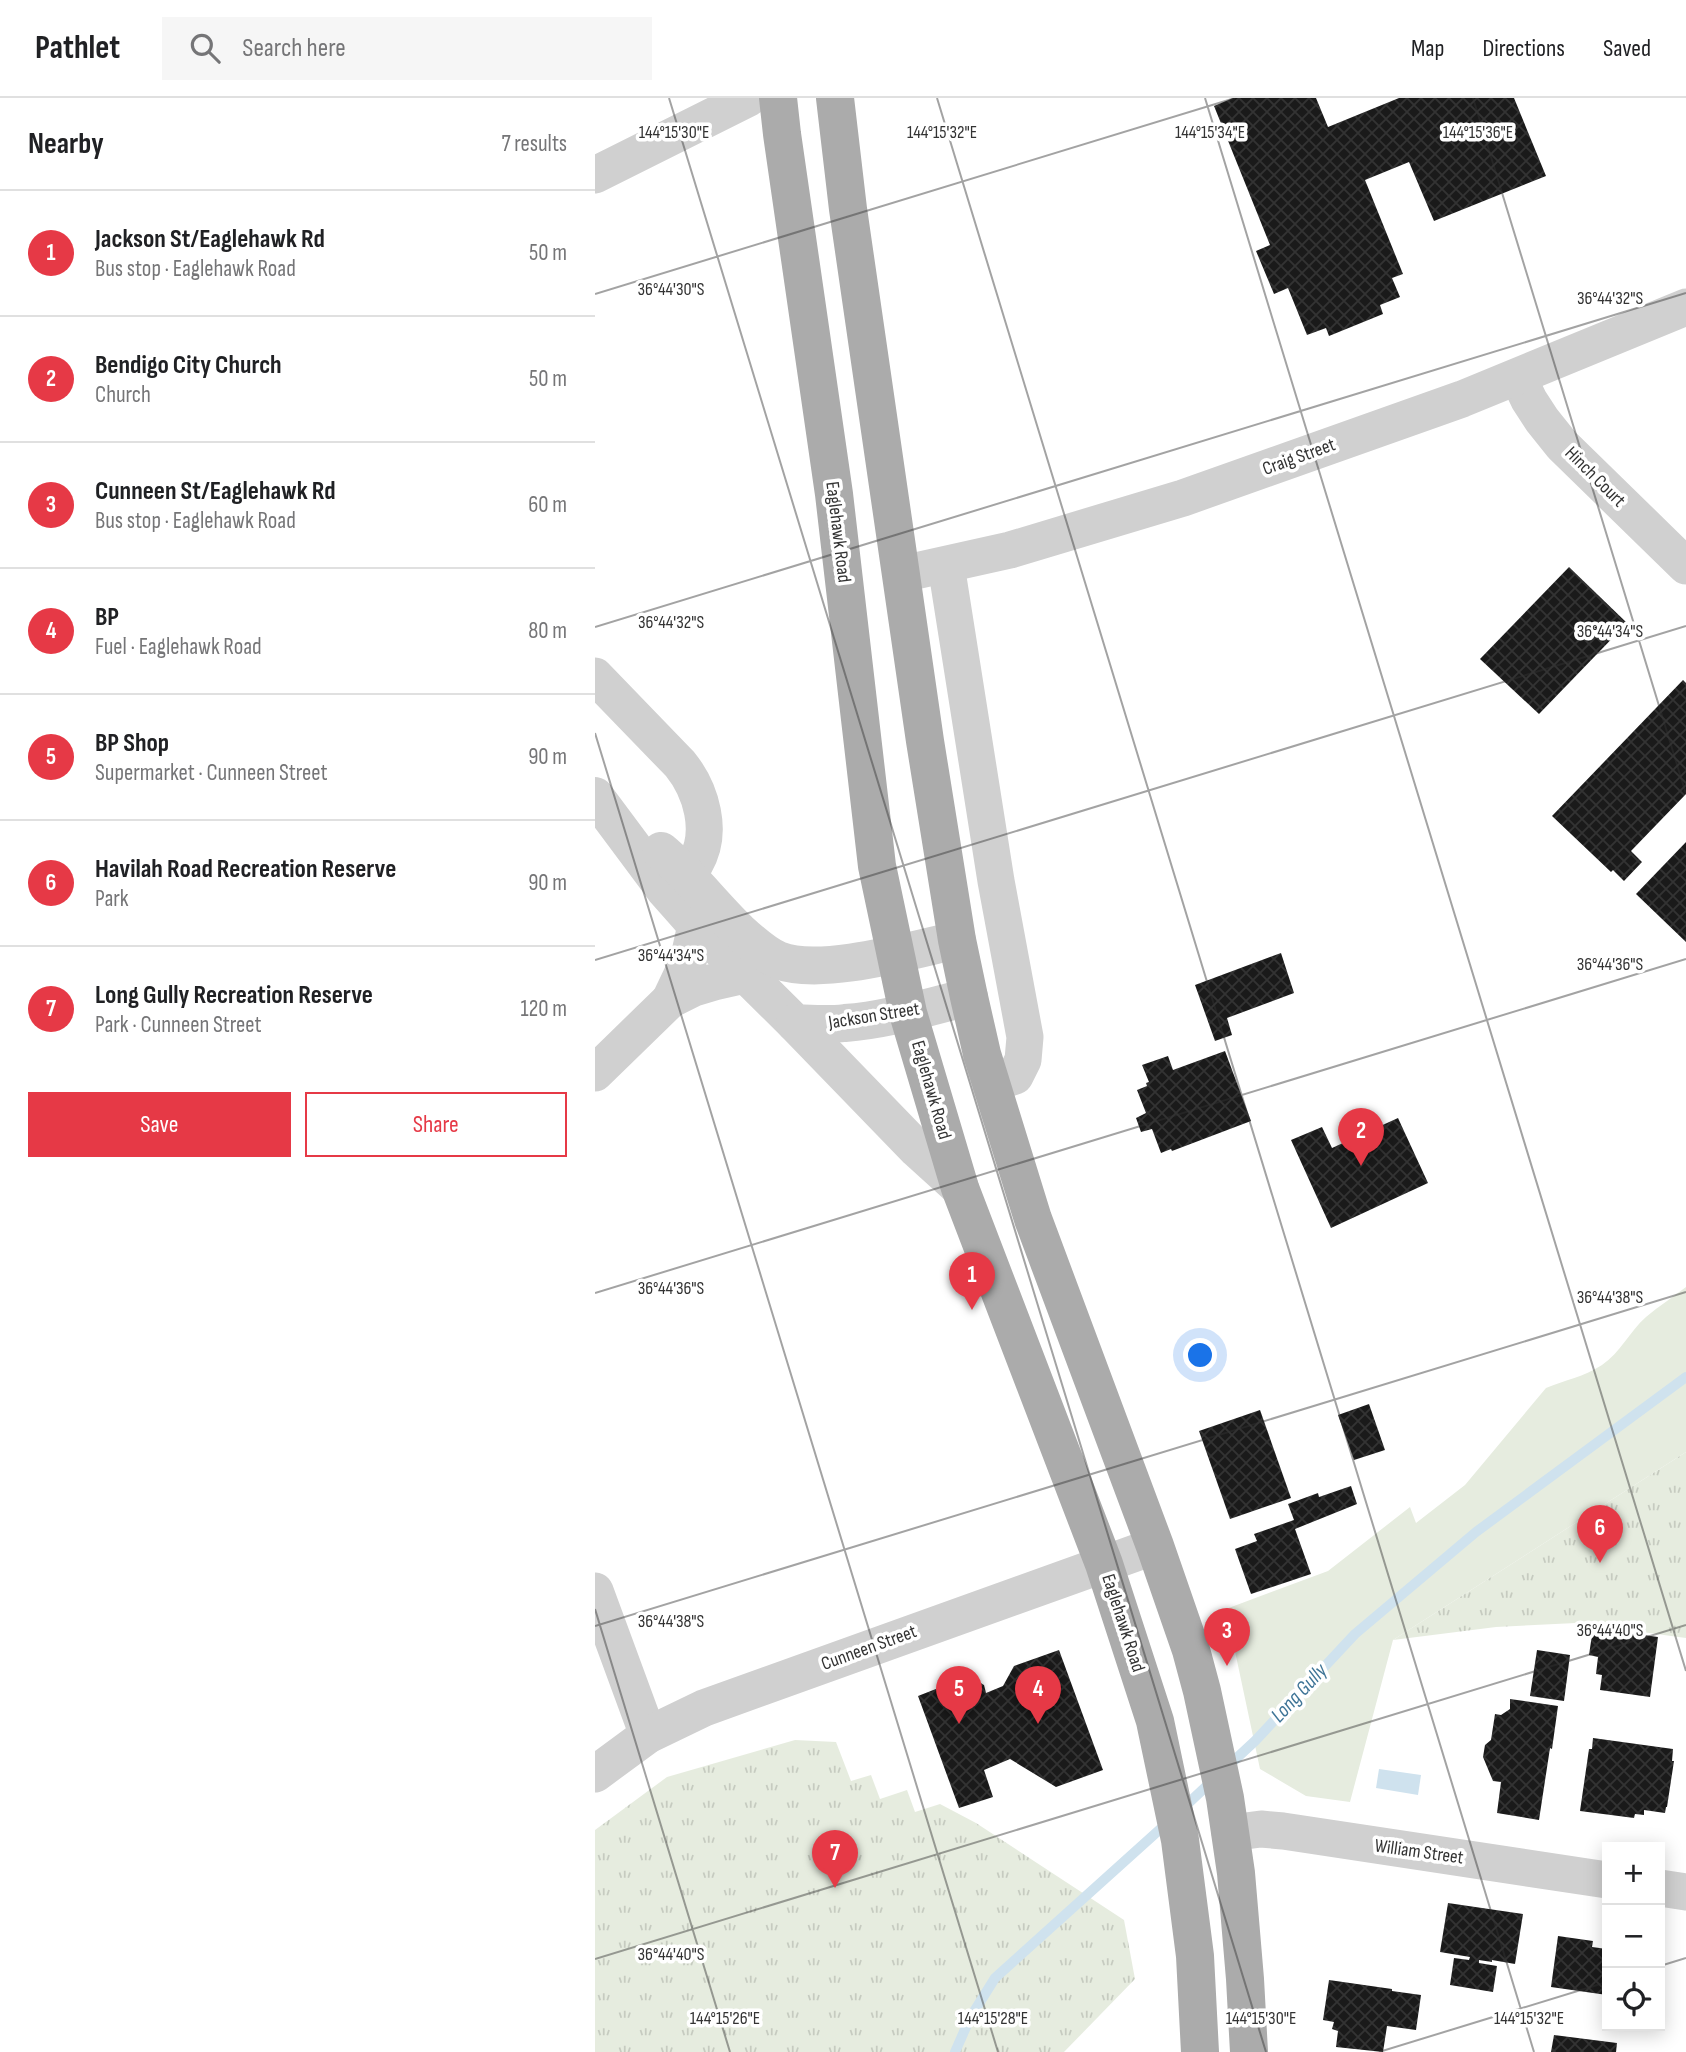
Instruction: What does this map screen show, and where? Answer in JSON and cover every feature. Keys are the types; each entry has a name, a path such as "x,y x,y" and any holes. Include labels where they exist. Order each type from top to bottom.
{"main road":[{"name":"Eaglehawk Road","path":"778,98 834,494 877,866 894,954 908,1013 960,1188 1104,1564 1150,1702 1180,1840 1195,1956 1200,2052"},
{"path":"835,98 848,209 957,940 969,996 1003,1080 1033,1219 1191,1650 1215,1746 1228,1816 1245,1979 1249,2052"},
{"path":"877,866 879,682 875,604 879,591 888,580 902,574"}],"street":[{"path":"595,175 749,98"},
{"name":"Craig Street","path":"902,574 1059,536 1183,498 1518,377 1686,307"},
{"name":"Hinch Court","path":"1518,377 1529,400 1562,445 1686,566"},
{"path":"946,565 996,881 1025,1037 1023,1060 1003,1080"},
{"path":"595,676 680,764 699,796 704,824 702,845 695,863 675,882"},
{"path":"596,797 675,882 754,945 776,959 800,964 867,960 957,940"},
{"path":"675,882 696,925 917,1149 960,1188"},
{"path":"670,1000 688,962 696,925"},
{"path":"595,1073 670,1000 704,985 745,975"},
{"name":"Jackson Street","path":"795,1023 843,1024 908,1013 969,996"},
{"name":"Cunneen Street","path":"595,1774 672,1721 1155,1546"},
{"path":"595,1591 648,1735"},
{"name":"William Street","path":"1228,1816 1261,1829 1602,1879"},
{"path":"1665,1889 1686,1892"}],"green space":[{"path":"1686,1287 1686,1452 1393,1640 1350,1802 1306,1796 1260,1769 1226,1609 1328,1571 1410,1507 1416,1523 1465,1485 1546,1388 1602,1365 1646,1317"},
{"path":"1686,1452 1686,1638 1576,1623 1496,1627 1393,1640"},
{"path":"795,1740 836,1742 851,1781 871,1775 880,1799 907,1790 915,1812 940,1804 976,1823 1124,1920 1135,1979 1064,2052 595,2052 595,1830 667,1777"}],"water":[{"path":"1379,1769 1421,1775 1418,1795 1376,1788"}],"building":[{"path":"1233,98 1316,98 1328,127 1399,98 1514,98 1546,176 1434,221 1409,162 1365,180 1403,274 1392,278 1400,297 1380,305 1383,314 1329,336 1326,328 1307,335 1288,288 1274,294 1256,251 1270,245 1214,106"},
{"path":"1569,567 1627,623 1539,714 1480,659"},
{"path":"1683,680 1686,683 1686,794 1631,851 1642,862 1624,881 1552,816"},
{"path":"1686,842 1686,942 1636,894"},
{"path":"1281,953 1294,993 1227,1018 1232,1035 1215,1041 1195,985"},
{"path":"1225,1051 1251,1121 1161,1153 1152,1129 1141,1132 1136,1118 1146,1113 1137,1090 1147,1086 1146,1083 1149,1082 1142,1065 1168,1056 1173,1070"},
{"path":"1398,1118 1428,1183 1331,1228 1291,1140 1322,1127 1332,1148"},
{"path":"1369,1404 1385,1450 1354,1460 1338,1415"},
{"path":"1260,1410 1291,1498 1230,1519 1199,1431"},
{"path":"1351,1486 1357,1504 1295,1529 1311,1574 1251,1594 1235,1549 1257,1541 1254,1534 1294,1520 1288,1504 1318,1493 1319,1497"},
{"path":"1593,1628 1658,1637 1650,1697 1600,1690 1602,1675 1596,1674 1598,1657 1589,1655"},
{"path":"1059,1650 1103,1770 1056,1787 1010,1759 984,1770 993,1797 959,1808 918,1696 969,1676 984,1685 986,1693 1003,1686 1014,1666"},
{"path":"1537,1650 1570,1655 1564,1701 1530,1696"},
{"path":"1510,1699 1558,1706 1539,1820 1497,1813 1501,1782 1493,1781 1483,1757 1485,1745 1491,1740 1495,1714 1501,1715 1510,1709"},
{"path":"1593,1738 1673,1749 1674,1761 1665,1813 1644,1810 1644,1815 1635,1814 1634,1818 1580,1811"},
{"path":"1448,1903 1523,1914 1515,1964 1479,1960 1479,1963 1497,1966 1493,1992 1450,1985 1454,1958 1469,1960 1470,1957 1440,1952"},
{"path":"1558,1936 1593,1941 1592,1947 1602,1948 1602,1994 1551,1987"},
{"path":"1329,1980 1421,1995 1416,2030 1387,2026 1383,2052 1336,2047 1338,2031 1332,2029 1334,2022 1323,2020"},
{"path":"1554,2035 1617,2043 1616,2052 1551,2052"}],"waterway":[{"name":"Long Gully","path":"1227,1767 1255,1741 1355,1634 1476,1532 1686,1377"},
{"name":"Long Gully","path":"1181,1810 1213,1780"},
{"name":"Long Gully","path":"955,2052 970,2018 995,1978 1167,1823"}],"place":[{"name":"Bendigo City Church","path":"1361,1166"},
{"name":"Jackson St/Eaglehawk Rd","path":"972,1310"},
{"name":"Havilah Road Recreation Reserve","path":"1600,1563"},
{"name":"Cunneen St/Eaglehawk Rd","path":"1227,1666"},
{"name":"BP Shop","path":"959,1724"},
{"name":"BP","path":"1038,1724"},
{"name":"Long Gully Recreation Reserve","path":"835,1888"}]}
